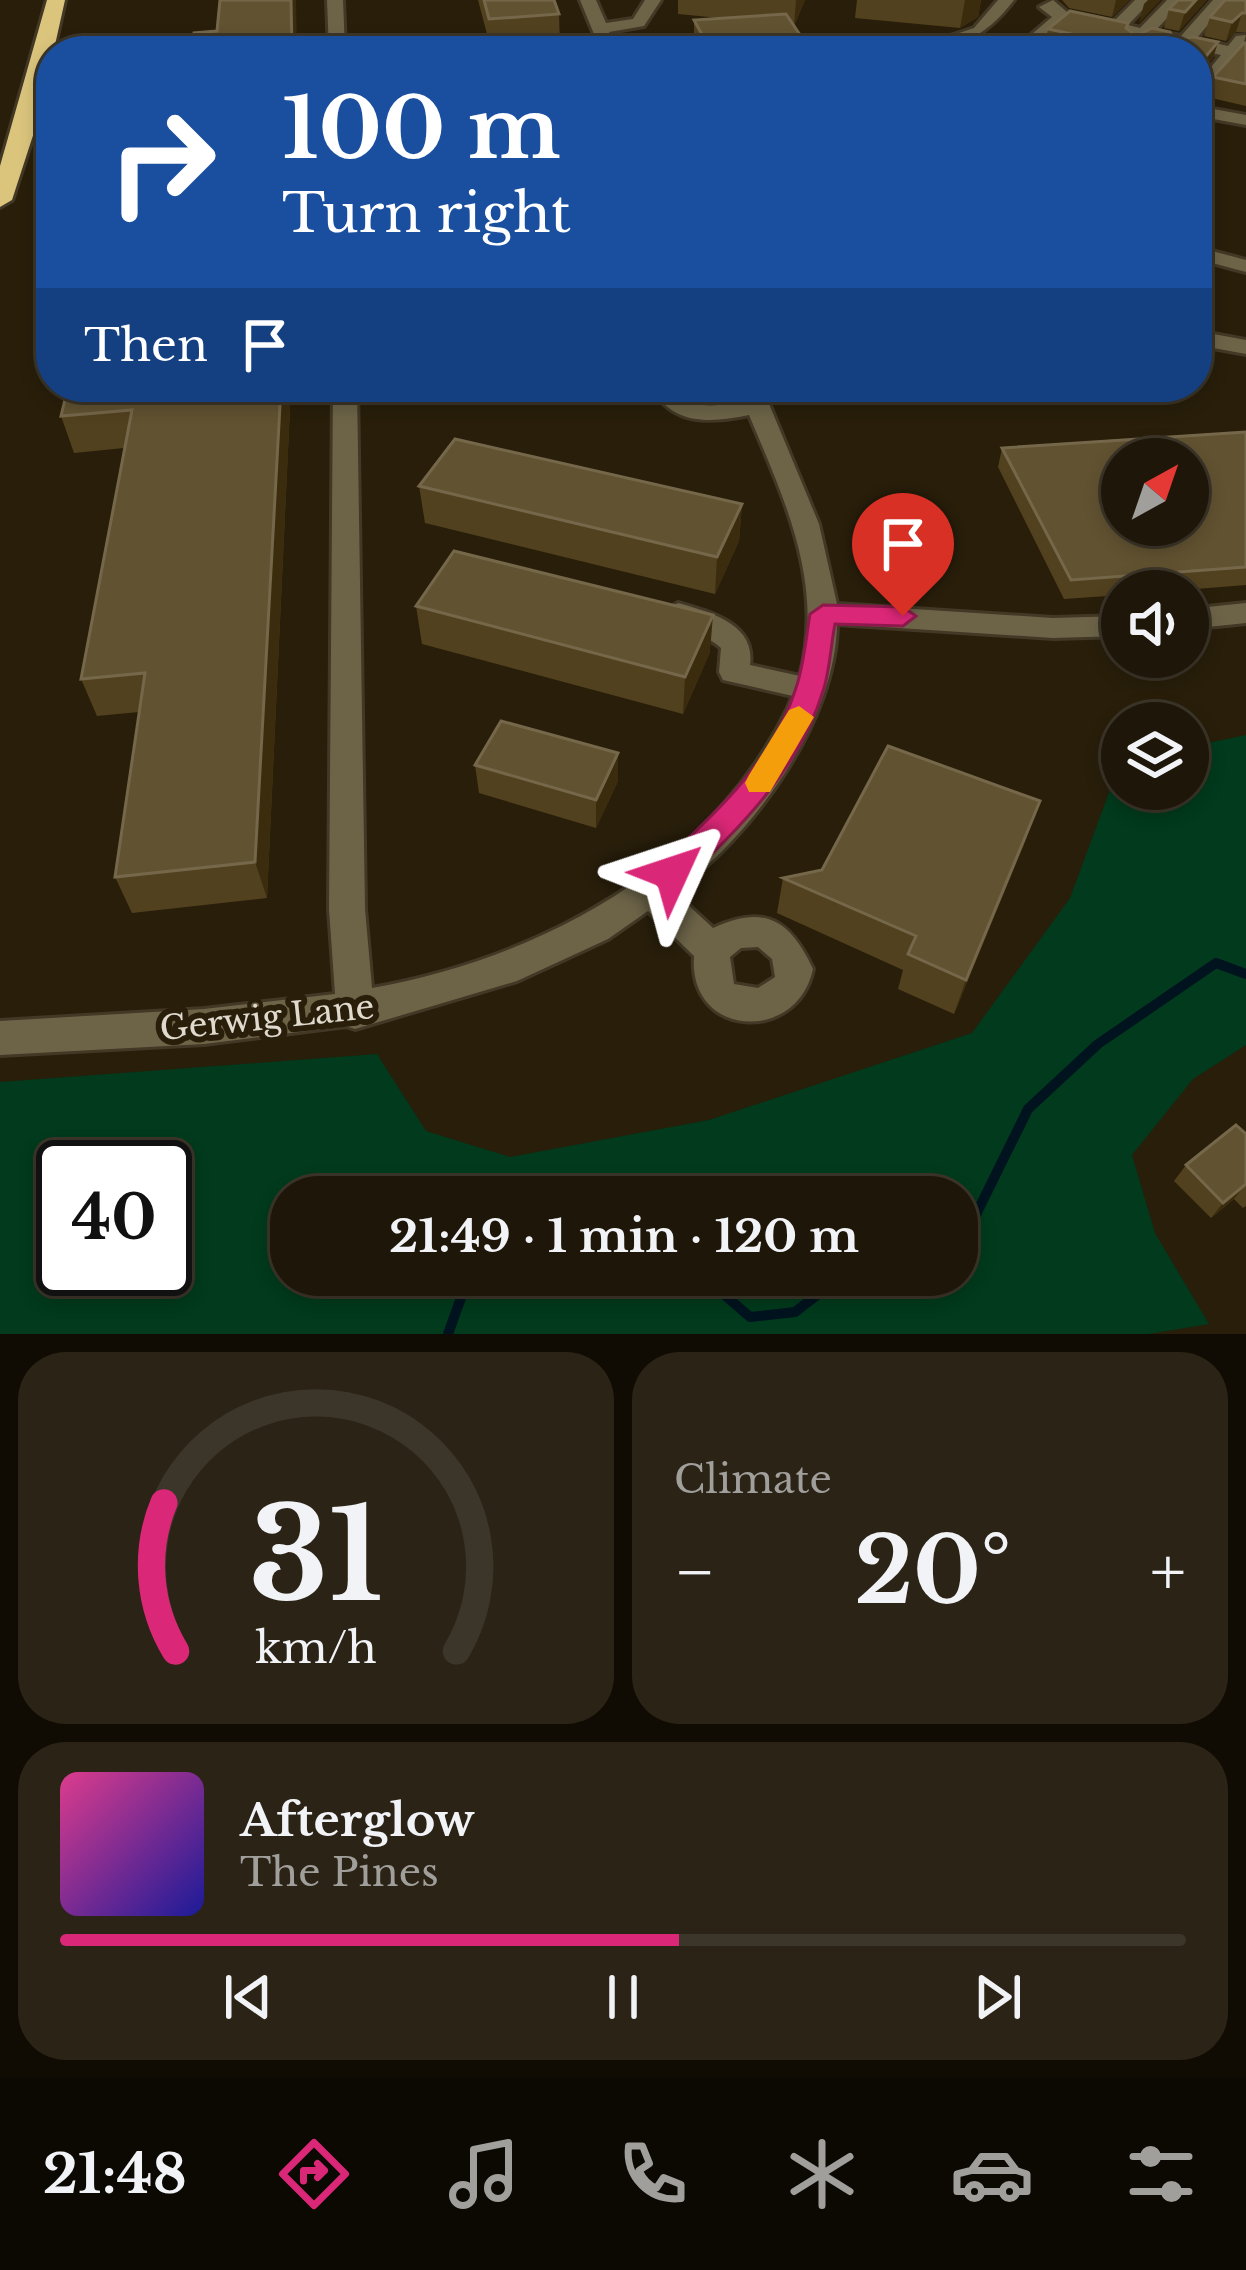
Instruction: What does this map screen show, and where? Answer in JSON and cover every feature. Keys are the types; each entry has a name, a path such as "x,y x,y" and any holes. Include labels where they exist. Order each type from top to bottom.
{"highway":[{"path":"47,36 56,0"},
{"path":"0,200 36,84"}],"street":[{"path":"335,0 336,36"},
{"path":"588,0 604,36"},
{"path":"601,29 638,23 653,0"},
{"path":"964,36 980,31 1006,0"},
{"path":"1038,36 1061,11 1085,0"},
{"path":"1116,28 1144,0"},
{"path":"1140,36 1175,0"},
{"path":"1190,36 1221,0"},
{"path":"1061,11 1095,16 1116,28 1152,36"},
{"path":"1212,78 1239,54 1246,35"},
{"path":"1212,258 1246,266"},
{"path":"1212,341 1246,347"},
{"path":"345,402 347,909 356,1012"},
{"path":"674,402 702,414 739,402"},
{"name":"Gerwig Lane","path":"0,1038 285,1022 427,996 493,973 582,932 650,891 695,855 742,807 775,764 810,689 823,614 812,543 756,402"},
{"path":"640,604 705,620 729,636 738,648 734,672 810,689"},
{"path":"1209,617 1246,613"},
{"path":"823,614 1101,627"},
{"path":"650,891 712,950"}],"green space":[{"path":"1246,735 1246,1045 1193,1079 1132,1155 1155,1233 1209,1324 1149,1334 0,1334 0,1082 377,1054 426,1131 510,1157 709,1120 972,1033 1070,898 1103,810 1209,810 1209,743"}],"building":[{"path":"220,0 291,0 292,36 194,36 217,31"},
{"path":"484,0 554,0 559,14 489,19"},
{"path":"1178,0 1196,0 1185,12 1169,9"},
{"path":"1225,0 1246,0 1246,13 1232,22 1210,17"},
{"path":"1070,11 1128,23 1126,28 1136,36 1080,36 1048,29"},
{"path":"786,14 801,36 703,36 694,20"},
{"path":"1152,28 1172,36 1136,36"},
{"path":"1244,43 1246,84 1213,77"},
{"path":"64,402 280,402 255,862 115,877 145,673 81,679 132,410 61,416"},
{"path":"1246,432 1246,567 1101,570 1101,578 1071,580 1002,448 1101,442 1101,546 1209,546 1209,438 1154,438"},
{"path":"455,439 742,504 717,557 419,486"},
{"path":"454,551 713,615 685,677 416,606"},
{"path":"501,721 618,753 596,800 475,765"},
{"path":"888,746 1040,801 966,980 908,954 916,936 783,878 822,870"},
{"path":"1236,1125 1246,1134 1246,1184 1223,1203 1186,1165"}],"waterway":[{"path":"978,1210 1028,1109 1098,1044 1216,963 1246,974"},
{"path":"448,1334 462,1296"},
{"path":"726,1296 750,1317 795,1312 816,1296"}],"slow traffic":[{"path":"759,783 775,764 799,717"}],"route":[{"path":"672,873 742,807 775,764 810,689 823,614 903,616"}]}
